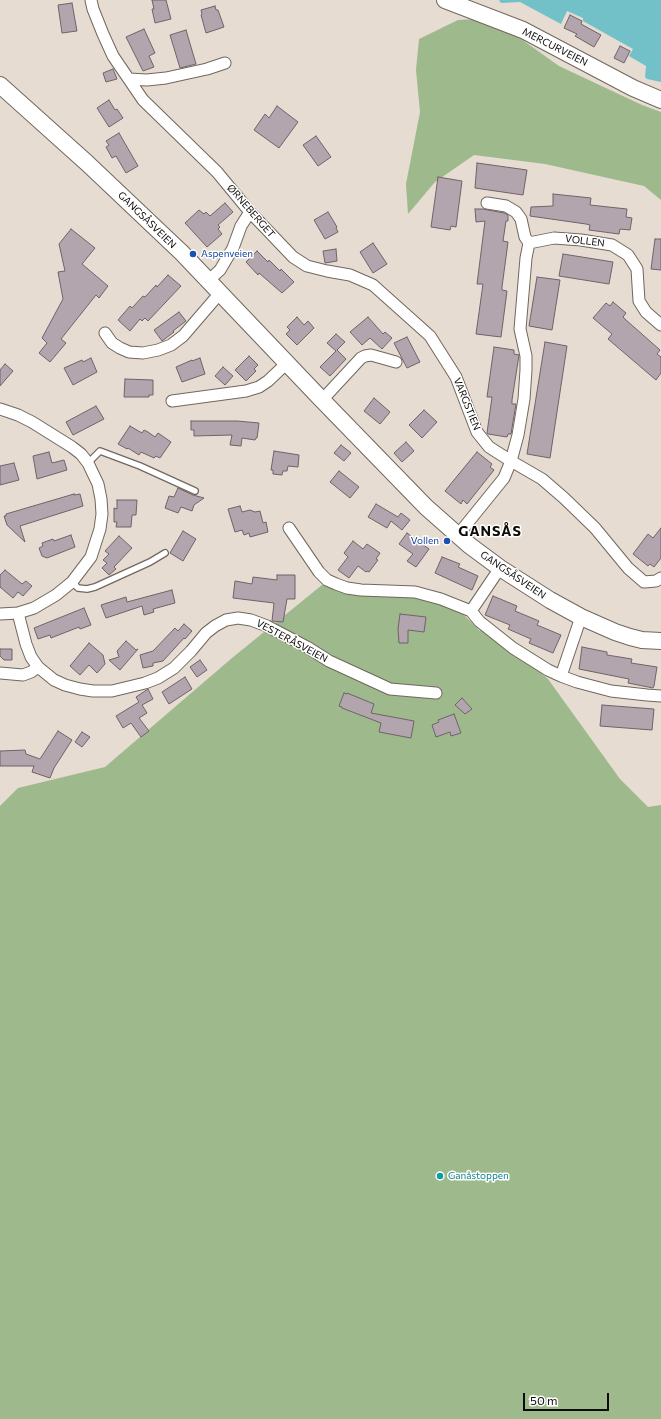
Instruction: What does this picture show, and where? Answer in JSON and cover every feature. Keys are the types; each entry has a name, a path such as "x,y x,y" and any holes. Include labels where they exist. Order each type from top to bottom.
{"street":[{"name":"ØRNEBERGET","path":"92,0 93,9 113,56 143,100 217,172 250,212 293,257 307,266 350,275 373,284 397,305"},
{"name":"MERCURVEIEN","path":"445,0 523,30 633,88 661,100"},
{"path":"129,80 166,78 207,69 226,63"},
{"name":"GANGSÅSVEIEN","path":"0,85 149,221 209,280 322,400 426,507 457,536 500,568 550,600 581,617 604,628 630,637 642,640 661,641"},
{"path":"457,536 504,478 511,461 518,435 525,392 526,356 520,329 526,258 529,242 525,237 521,219 516,212 506,206 487,203"},
{"path":"209,280 220,270 233,248 241,226 250,212"},
{"name":"VOLLEN","path":"529,242 554,238 612,244 628,255 637,269 639,301 646,312 661,326"},
{"path":"105,333 112,343 129,352 143,353 158,350 171,345 183,336 220,293"},
{"name":"VARGSTIEN","path":"397,305 430,336 456,377 477,432 489,446 511,461"},
{"path":"322,400 361,358 371,355 396,362"},
{"path":"172,401 246,391 259,386 268,380 287,363"},
{"path":"0,408 25,419 81,454 88,463 98,484 102,514 100,529 91,557 72,582 46,602 34,608 18,613 2,611"},
{"path":"511,461 542,479 564,498 594,528 628,568 644,582 656,582 661,578"},
{"path":"289,528 326,580 361,590 415,592 441,599 471,611 479,621 513,648 543,667 561,676 599,688 630,694 661,696"},
{"path":"471,611 500,568"},
{"name":"VESTERÅSVEIEN","path":"18,613 26,644 31,657 38,667 54,680 80,689 112,691 145,683 174,668 206,633 215,626 226,620 238,618 250,620 267,626 307,647 329,661 390,688 436,693"},
{"path":"561,676 581,617"},
{"path":"0,673 23,675 38,667"}],"lane":[{"path":"88,463 100,451 140,466 195,491"},
{"path":"72,582 78,588 83,589 95,587 150,562 165,553"}],"green space":[{"path":"475,19 507,29 559,66 642,105 661,112 661,200 644,186 545,164 474,155 435,182 408,214 406,184 420,112 416,70 419,39 458,20"},
{"path":"322,585 441,592 480,631 484,626 548,679 620,779 648,807 661,805 661,1419 0,1419 0,806 18,788 105,767 232,658"}],"water":[{"path":"499,0 661,0 661,82 647,79 645,77 646,66 629,56 633,49 583,21 583,18 567,11 561,24 520,2 501,3"}],"building":[{"path":"152,0 166,0 171,19 155,23"},
{"path":"72,3 77,31 62,33 58,5"},
{"path":"215,6 224,27 206,33 201,10"},
{"path":"570,15 582,21 581,24 601,35 594,47 575,36 577,34 564,28"},
{"path":"144,29 155,53 149,56 154,67 143,71 126,37"},
{"path":"186,30 196,64 180,68 170,35"},
{"path":"620,46 630,51 624,63 614,58"},
{"path":"113,69 117,79 106,82 103,73"},
{"path":"109,100 115,110 117,109 123,118 109,127 97,108"},
{"path":"277,106 298,122 279,148 254,130 265,114 269,118"},
{"path":"119,133 138,166 126,173 116,156 112,158 106,147 109,145 106,141"},
{"path":"316,136 331,157 318,166 303,145"},
{"path":"477,163 527,170 523,195 475,188"},
{"path":"438,177 462,181 456,227 451,226 450,230 431,227"},
{"path":"553,194 591,198 590,205 627,209 626,217 632,218 630,230 620,229 619,234 589,230 590,225 586,224 530,216 531,207 553,206"},
{"path":"225,203 233,212 218,225 220,227 218,229 222,234 207,247 185,223 199,210 204,214 206,212 210,216"},
{"path":"475,209 483,209 508,215 503,241 508,242 502,290 507,291 501,337 476,334 483,284 477,284 485,221 476,222"},
{"path":"328,212 337,227 338,232 325,239 314,220"},
{"path":"71,229 95,248 82,264 108,286 99,298 96,295 61,339 66,343 50,362 39,353 47,343 42,338 63,299 58,272 65,271 59,244"},
{"path":"655,239 661,239 661,270 651,269"},
{"path":"373,243 387,264 373,273 360,252"},
{"path":"336,249 337,261 325,263 323,251"},
{"path":"257,251 280,271 281,269 294,282 282,293 259,273 258,275 246,262"},
{"path":"563,254 613,262 609,284 559,276"},
{"path":"168,275 181,286 148,321 145,318 142,321 140,319 130,331 118,320 130,306 132,308 156,285 157,287"},
{"path":"537,277 560,280 552,330 529,326"},
{"path":"613,302 626,313 623,317 660,350 657,354 661,357 661,373 656,380 608,339 612,334 593,318 606,303 610,306"},
{"path":"179,312 186,321 162,341 154,330"},
{"path":"297,317 304,325 308,321 314,328 297,345 286,334 290,330 287,327"},
{"path":"368,317 383,334 385,332 392,338 382,349 370,338 362,345 350,332"},
{"path":"336,334 345,342 337,350 346,359 330,376 320,367 336,351 327,343"},
{"path":"407,337 420,362 407,368 394,343"},
{"path":"545,342 567,346 550,458 527,454"},
{"path":"494,347 514,350 514,354 519,355 512,400 512,404 516,404 511,434 508,434 507,437 487,433 492,397 487,397"},
{"path":"249,356 258,365 254,369 256,371 246,381 235,370"},
{"path":"91,358 97,372 73,385 64,368 82,360 83,362"},
{"path":"200,358 205,374 182,382 176,367"},
{"path":"5,364 13,371 0,386 0,370"},
{"path":"223,367 233,376 225,385 215,376"},
{"path":"125,379 153,380 153,395 149,395 149,397 124,397"},
{"path":"374,398 390,412 380,424 364,411"},
{"path":"96,406 104,419 73,435 66,422"},
{"path":"424,410 437,422 422,438 409,425"},
{"path":"191,421 237,421 259,423 257,438 255,440 242,438 241,446 230,445 232,435 194,436 194,430 191,430"},
{"path":"130,426 142,433 144,430 155,437 158,433 171,442 160,458 156,456 154,458 141,452 139,455 118,444"},
{"path":"406,442 414,451 402,462 394,453"},
{"path":"341,445 351,453 344,461 334,453"},
{"path":"274,451 299,455 298,467 288,466 287,471 283,471 282,475 273,474 273,470 271,470"},
{"path":"49,452 52,463 64,460 67,470 37,479 33,456"},
{"path":"477,452 492,464 490,467 494,470 467,504 463,500 461,504 445,491"},
{"path":"14,463 19,480 0,485 0,466"},
{"path":"339,471 359,487 350,498 330,482"},
{"path":"178,488 204,498 194,505 192,511 181,507 178,513 165,508 169,496 174,497"},
{"path":"74,494 80,494 83,506 20,526 25,542 7,525 4,516 6,516 6,514"},
{"path":"117,500 137,500 136,515 132,515 131,527 116,527 117,522 114,522 114,508 117,509"},
{"path":"376,504 398,517 401,513 410,520 402,530 391,521 387,528 368,517"},
{"path":"240,506 242,512 250,510 255,512 260,511 263,523 266,522 268,532 250,537 249,533 244,535 242,530 235,532 228,509"},
{"path":"661,528 661,558 654,567 650,564 648,566 633,554 648,534 653,538"},
{"path":"183,531 196,539 183,561 170,553"},
{"path":"407,533 429,549 416,567 407,561 413,554 399,544"},
{"path":"71,535 75,547 47,558 42,556 39,548 43,546 42,543 53,539 54,541"},
{"path":"119,536 132,548 114,567 116,569 109,575 102,568 107,563 103,560 109,554 105,551"},
{"path":"353,541 363,549 367,544 380,553 376,559 378,560 369,572 366,572 358,566 349,578 338,570 348,557 344,553"},
{"path":"442,557 460,564 458,567 478,576 472,590 435,573"},
{"path":"5,570 22,584 26,581 32,586 23,596 18,592 13,598 0,587 0,575"},
{"path":"277,575 295,575 295,599 287,599 283,622 272,621 274,603 233,598 235,581 252,584 253,577 277,580"},
{"path":"172,590 175,603 153,609 154,612 144,615 142,606 106,618 101,605 126,597 127,602"},
{"path":"493,596 517,606 515,611 539,621 537,625 561,635 553,653 529,643 531,639 508,629 510,625 485,615"},
{"path":"84,608 91,625 80,629 79,627 51,638 50,635 38,639 34,628"},
{"path":"400,614 426,617 424,632 408,630 408,643 399,643 398,629"},
{"path":"184,624 192,631 185,639 184,638 163,661 153,663 153,666 143,668 140,655 153,651 175,628 178,631"},
{"path":"126,641 136,650 138,649 120,670 109,660 119,657 117,651"},
{"path":"89,643 103,655 105,664 97,673 89,665 80,675 70,666"},
{"path":"582,647 607,652 607,655 632,659 631,663 657,667 653,688 628,683 629,679 579,669"},
{"path":"0,649 12,649 12,660 4,660 0,656"},
{"path":"200,660 207,670 197,677 190,667"},
{"path":"185,677 192,689 169,704 162,692"},
{"path":"148,689 153,699 142,705 147,713 139,718 149,731 141,737 131,723 123,728 116,716 139,702 136,697"},
{"path":"344,693 374,704 371,713 414,721 411,738 379,732 381,723 339,706"},
{"path":"462,698 472,709 465,714 455,705"},
{"path":"602,705 654,709 652,730 600,726"},
{"path":"454,714 461,733 451,736 450,732 436,737 432,725 439,722 438,720"},
{"path":"58,731 72,740 54,768 50,778 32,772 34,766 0,766 0,751 25,750 26,754 40,759"},
{"path":"82,732 90,737 82,747 75,742"}],"place":[{"name":"Aspenveien","path":"193,254"},
{"name":"Vollen","path":"447,541"},
{"name":"Ganåstoppen","path":"440,1176"}],"district":[{"name":"GANSÅS","path":"490,531"}]}
